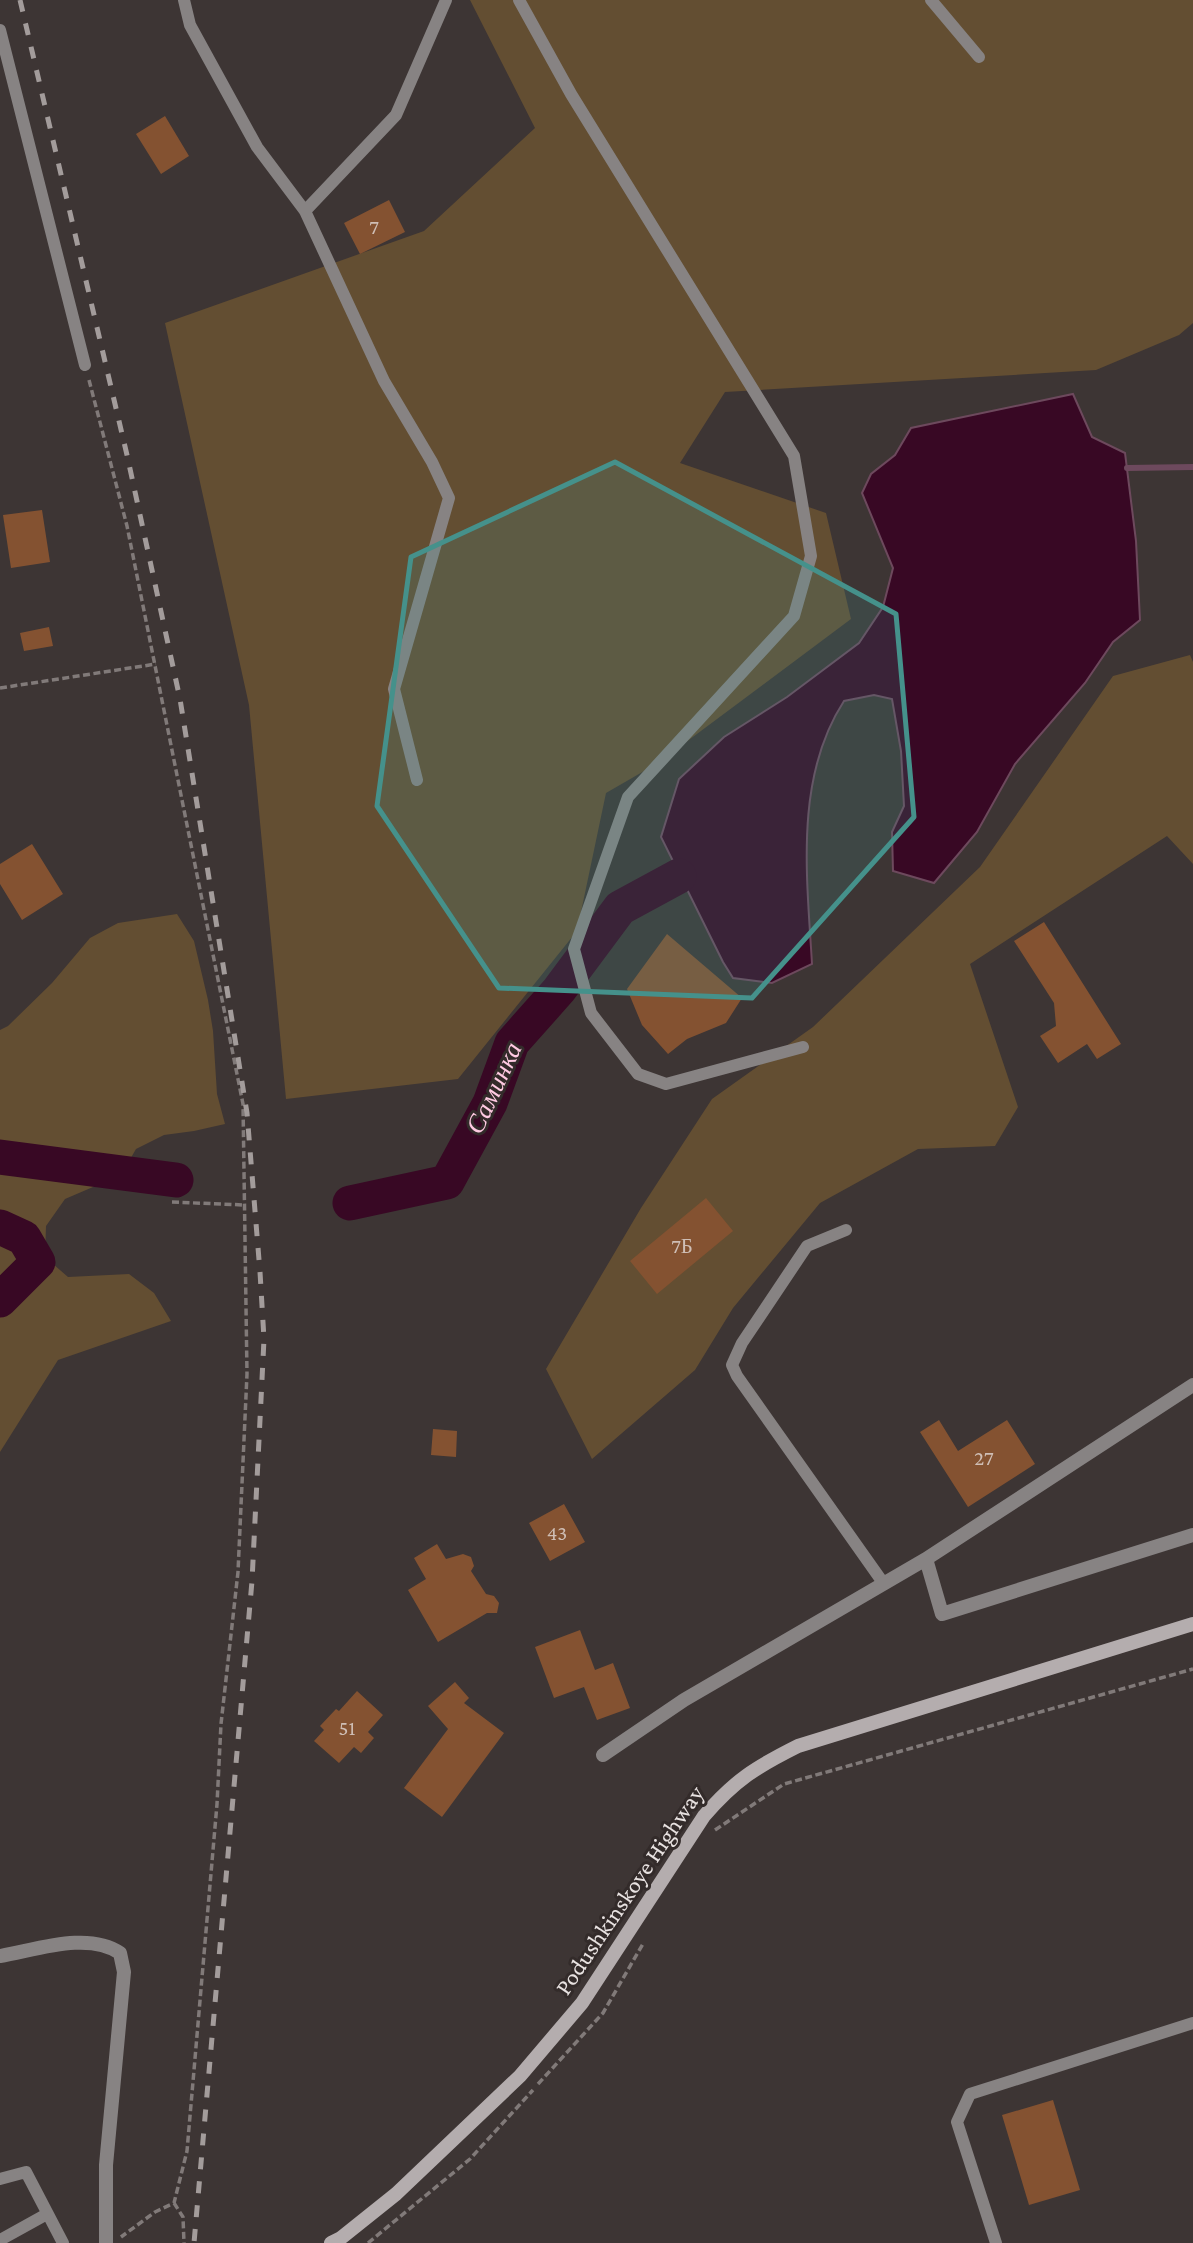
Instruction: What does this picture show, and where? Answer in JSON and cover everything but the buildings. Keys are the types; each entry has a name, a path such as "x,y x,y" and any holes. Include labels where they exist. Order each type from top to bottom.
{"main road":[{"name":"Podushkinskoye Highway","path":"331,2243 396,2194 520,2076 582,2003 704,1816 727,1788 761,1764 798,1746 1193,1624"}],"street":[{"path":"603,1755 684,1700 926,1559 1193,1385"},
{"path":"926,1559 943,1614 1193,1535"},
{"path":"0,1956 96,1942 120,1953 124,1972 106,2165 106,2243"}],"lane":[{"path":"184,0 190,25 257,147 305,211 384,382 432,462 449,498 394,689 417,780"},
{"path":"305,211 396,115 446,0"},
{"path":"519,0 571,94 794,456 811,556 794,616 628,797 574,949 591,1013 638,1074 666,1084 803,1047"},
{"path":"931,0 979,57"},
{"path":"0,30 85,365"},
{"path":"846,1230 807,1246 742,1343 732,1365 737,1376 884,1584"},
{"path":"996,2243 957,2122 970,2094 1193,2022"},
{"path":"0,2179 26,2172 63,2243"},
{"path":"0,2240 47,2214"}],"path":[{"path":"85,365 127,526 243,1104 247,1374 237,1572 221,1724 218,1804 188,2138 174,2203 183,2217 184,2243"},
{"path":"0,688 156,664"},
{"path":"172,1202 244,1205"},
{"path":"706,1837 784,1784 1193,1669"},
{"path":"368,2243 470,2159 603,2012 644,1942"},
{"path":"113,2243 155,2212 174,2203"}],"highlighted area":[{"path":"615,462 896,614 914,817 752,998 499,988 377,806 411,557"}],"shaded area":[{"path":"470,0 1193,0 1193,323 1179,335 1096,370 725,392 680,463 826,513 851,619 658,763 606,793 577,931 458,1079 286,1099 249,705 165,323 424,231 535,128"},
{"path":"1073,394 1092,437 1125,453 1136,541 1140,620 1113,642 1085,683 1015,764 977,832 934,883 893,871 892,832 904,806 901,751 892,699 874,695 844,701 828,731 817,762 811,795 807,863 812,964 772,983 733,978 661,837 679,779 724,737 787,697 859,643 883,607 893,568 862,493 871,474 895,455 911,428"},
{"path":"1190,655 1193,662 1193,864 1167,836 970,964 1018,1107 995,1146 918,1149 820,1203 733,1308 695,1370 592,1459 546,1369 641,1208 712,1099 813,1027 980,867 1113,676"},
{"path":"177,914 194,941 208,1000 217,1094 225,1124 164,1135 136,1149 121,1175 65,1199 46,1226 45,1257 68,1277 129,1274 154,1293 171,1321 58,1360 0,1452 0,1030 8,1026 52,983 90,938 118,923"}],"waterway":[{"path":"1127,468 1193,467"},
{"name":"Саминка","path":"350,1203 447,1182 490,1103 512,1043 559,990 620,908 679,876"},
{"name":"Саминка","path":"0,1157 176,1180"},
{"name":"Саминка","path":"0,1227 24,1238 38,1262 0,1300"}],"railway":[{"path":"20,0 127,455 180,699 247,1113 260,1272 264,1339 252,1581 194,2243"}]}
